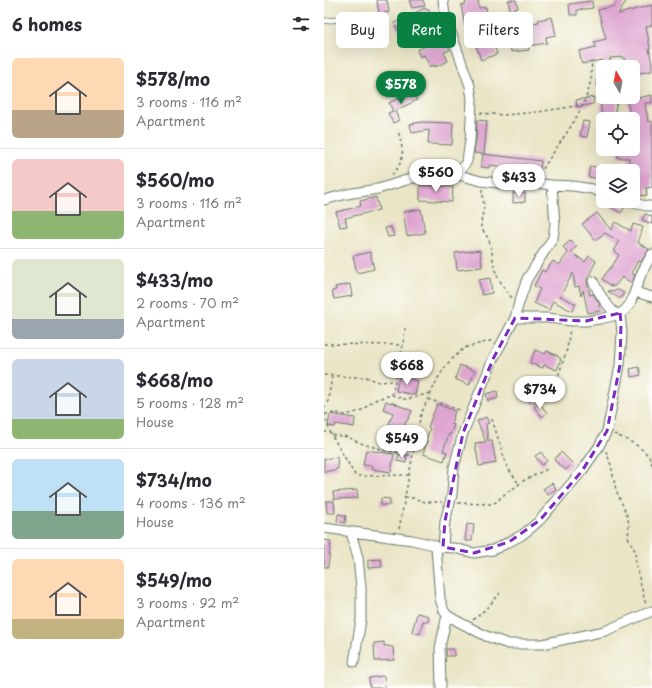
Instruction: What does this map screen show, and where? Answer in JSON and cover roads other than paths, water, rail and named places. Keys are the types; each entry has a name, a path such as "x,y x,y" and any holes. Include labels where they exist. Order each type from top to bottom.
{"street":[{"path":"443,0 446,15 470,86 472,99 470,141 467,161 455,174"},
{"path":"324,200 385,187 413,178 455,174 481,181 513,185 535,183 573,186 596,191"},
{"path":"552,185 555,224 553,238 527,280 515,318 506,338 493,359 469,418 454,467 452,495 440,547 440,599 447,615 486,636 508,644 542,644 605,630 650,612"},
{"path":"640,204 652,206"},
{"path":"515,318 547,318 586,321 619,314 630,304 642,272 652,254"},
{"path":"324,528 398,538 474,553 486,552 500,547 522,535 540,520 582,471 607,431 620,365 622,333 619,314 606,304 593,281"},
{"path":"635,292 652,297"},
{"path":"351,532 358,558 361,587 361,620 354,662"},
{"path":"441,688 440,648 447,615"}],"lane":[{"path":"324,21 336,20"}]}
